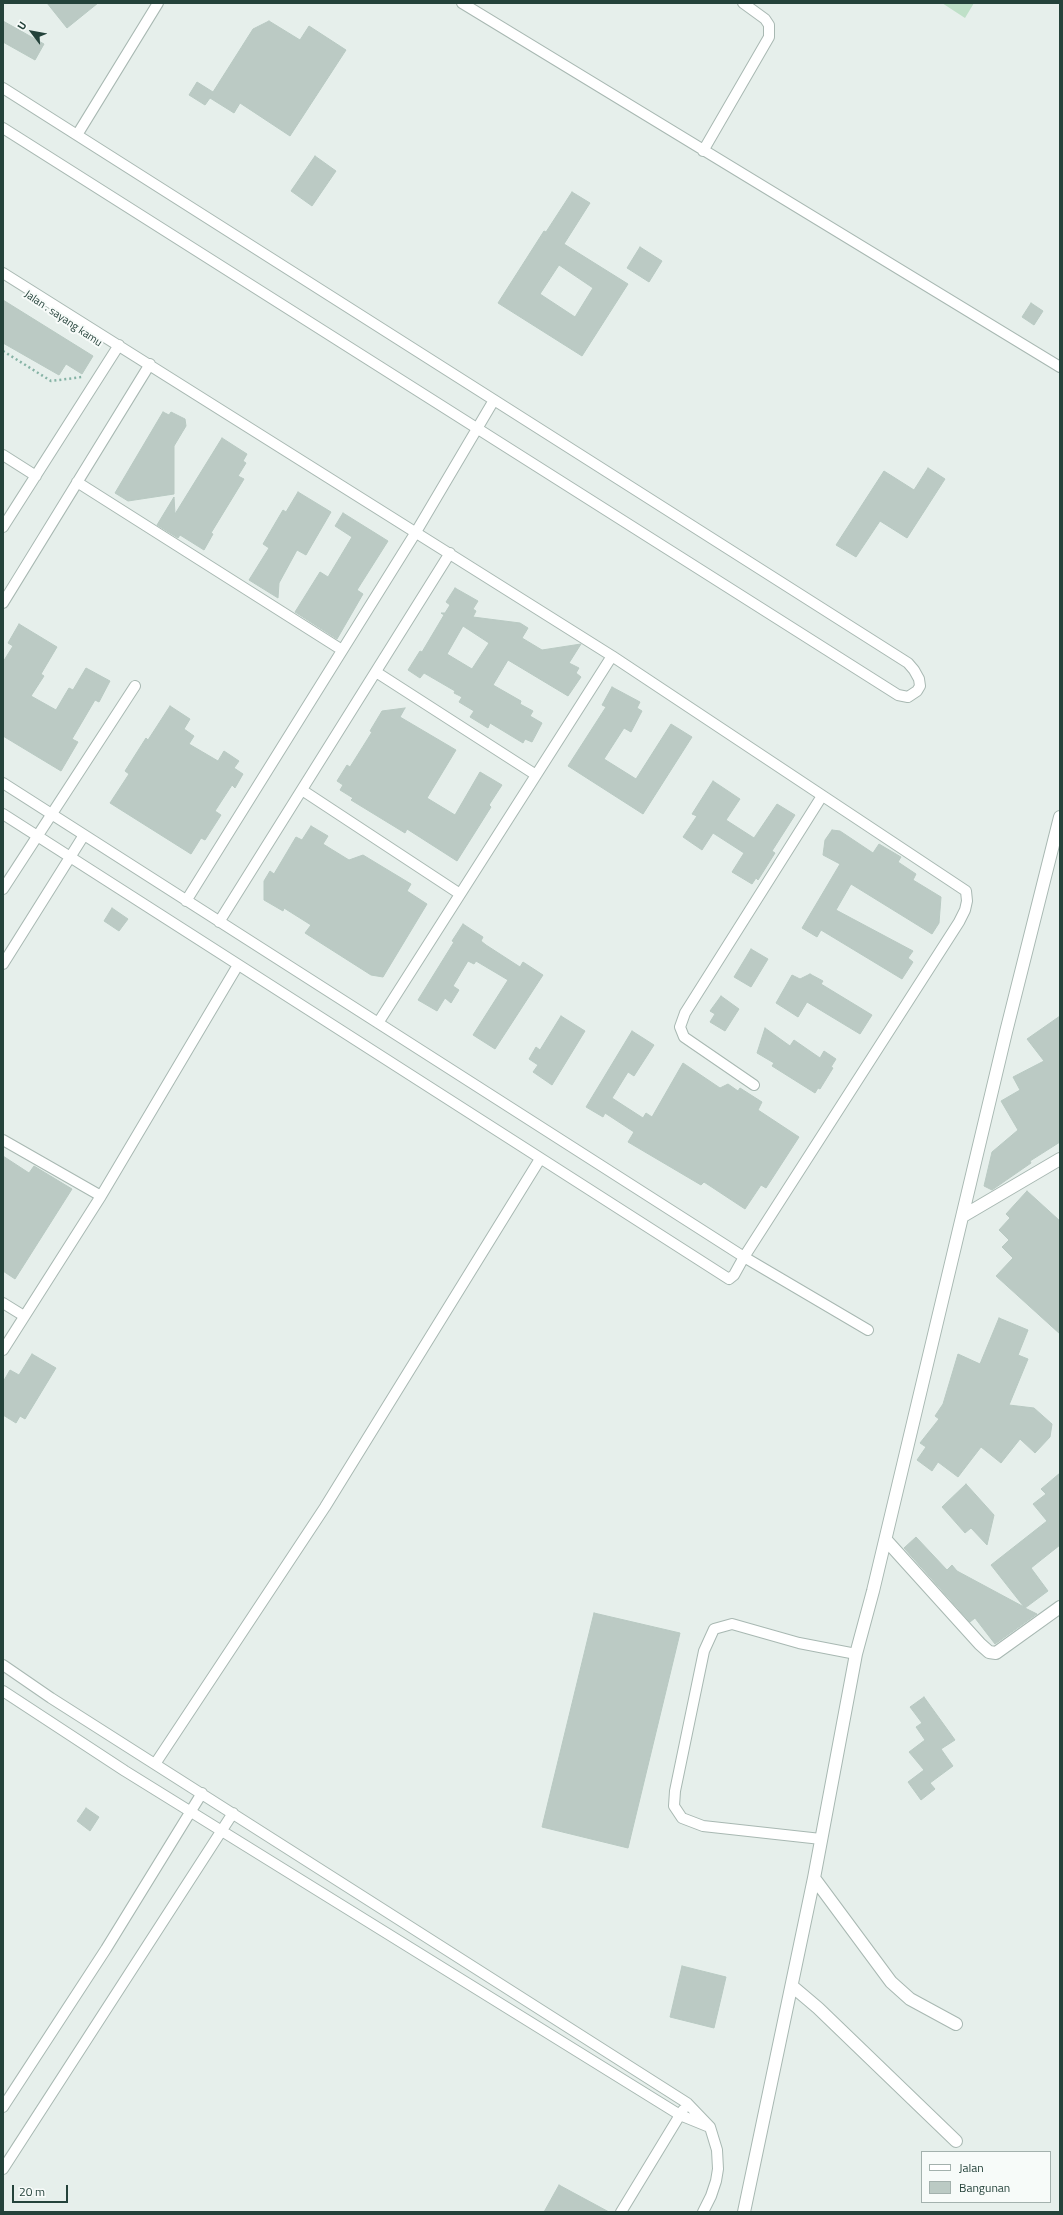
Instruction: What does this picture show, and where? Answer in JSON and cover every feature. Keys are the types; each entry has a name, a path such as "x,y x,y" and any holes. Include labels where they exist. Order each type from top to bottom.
{"street":[{"path":"744,2212 814,1878 856,1654 886,1540 1006,1032 1060,817"},
{"path":"963,1216 1060,1159"},
{"path":"886,1540 980,1644 989,1652 996,1653 1060,1607"},
{"path":"814,1878 891,1982 910,1999 956,2024"},
{"path":"792,1986 818,2008 956,2141"}],"lane":[{"path":"77,135 158,3"},
{"path":"462,3 703,151 890,262 1060,367"},
{"path":"703,151 769,37 769,25 765,19 743,3"},
{"path":"3,88 908,664 914,670 919,679 920,686 917,691 908,697 898,696 3,128"},
{"path":"3,273 150,364 612,656 966,891 967,901 965,910 958,922 744,1257 734,1275 731,1278 725,1278 3,814"},
{"path":"3,527 119,345"},
{"path":"3,603 150,364"},
{"path":"186,901 416,532 494,400"},
{"path":"3,455 36,476"},
{"path":"77,482 342,650"},
{"path":"219,922 450,553"},
{"path":"378,1023 612,656"},
{"path":"376,672 536,775"},
{"path":"3,889 135,686"},
{"path":"3,783 744,1257 868,1330"},
{"path":"302,790 460,894"},
{"path":"754,1085 684,1037 680,1027 685,1013 822,796"},
{"path":"3,964 84,835"},
{"path":"3,1350 101,1196 238,965"},
{"path":"3,1140 101,1196"},
{"path":"155,1764 325,1507 540,1159"},
{"path":"3,1303 24,1316"},
{"path":"821,1839 703,1826 682,1818 674,1806 675,1792 704,1651 714,1629 732,1624 799,1643 856,1654"},
{"path":"3,1665 155,1764 687,2103 710,2127 717,2150 718,2169 711,2196 703,2212"},
{"path":"3,1691 191,1812 680,2115 710,2127"},
{"path":"3,2108 202,1793"},
{"path":"3,2169 233,1813"},
{"path":"621,2212 687,2103"}],"path":[{"path":"3,351 50,380 86,377"}],"green space":[{"path":"942,3 974,3 965,18"}],"building":[{"path":"47,3 98,3 67,28"},
{"path":"3,21 44,44 35,60 3,42"},
{"path":"269,21 300,40 309,26 346,50 290,136 240,103 234,113 210,98 205,105 189,95 197,82 213,92 253,29"},
{"path":"315,156 336,171 312,206 291,191"},
{"path":"572,192 590,203 564,244 628,284 582,356 498,303 544,231 546,232","holes":["559,265 593,288 575,317 540,294"]},
{"path":"640,247 662,261 649,282 627,268"},
{"path":"3,300 93,356 82,374 66,364 59,375 3,343"},
{"path":"1031,303 1043,311 1034,325 1022,317"},
{"path":"163,412 169,415 171,412 185,419 186,426 174,446 174,494 128,501 115,493"},
{"path":"222,438 247,454 243,461 246,463 238,476 244,479 211,533 213,534 204,550 180,535 178,538 157,525 174,497 175,514"},
{"path":"928,468 945,479 907,538 880,521 856,557 836,545 884,471 914,490"},
{"path":"298,492 331,512 306,555 297,550 279,583 278,598 249,580 269,548 263,544 283,510 286,512"},
{"path":"343,513 388,541 357,590 363,594 337,639 295,612 320,572 328,577 352,537 335,526"},
{"path":"455,588 478,601 473,609 476,611 473,617 520,623 528,628 522,638 542,650 581,644 569,663 579,668 576,673 581,677 568,696 508,660 493,685 521,701 520,704 533,711 530,716 542,723 532,742 525,739 523,743 490,723 488,728 470,717 474,711 459,702 462,697 454,693 455,691 424,673 420,678 408,670 420,651 422,652 444,615 441,613 445,613 450,605 446,602","holes":["463,626 489,643 472,669 447,654"]},
{"path":"19,624 57,647 41,674 44,676 31,696 56,710 69,688 73,690 86,668 110,681 99,702 95,700 72,739 78,742 61,771 3,736 3,662 13,646 8,643"},
{"path":"612,687 640,702 637,708 642,711 631,732 624,728 604,759 636,779 671,724 692,737 643,814 568,766 606,707 602,705"},
{"path":"170,706 190,719 184,729 194,736 189,744 218,761 224,751 239,761 234,768 243,774 235,788 232,785 215,811 221,815 205,840 201,838 191,854 110,803 129,774 125,771 146,738 148,740"},
{"path":"405,708 400,717 456,750 427,798 455,815 480,772 502,785 489,805 491,807 457,861 407,829 405,833 351,800 353,798 340,790 343,785 337,781 347,765 350,767 372,732 370,731 382,711"},
{"path":"713,781 740,799 726,820 754,838 777,804 795,815 772,851 775,853 758,880 756,878 752,884 732,872 744,853 713,833 702,850 683,837 697,816 692,814"},
{"path":"311,826 328,836 323,844 349,860 363,855 411,884 407,891 427,904 383,977 371,975 305,933 311,925 284,908 283,911 264,900 264,881 270,871 274,874 296,837 302,840"},
{"path":"832,830 840,831 873,853 879,844 901,857 898,862 916,874 913,880 941,897 939,923 932,934 851,884 836,910 913,951 908,958 913,962 902,979 821,930 817,937 802,928 840,864 823,855 825,840"},
{"path":"112,908 128,919 119,931 104,921"},
{"path":"463,924 483,937 481,941 486,945 520,967 523,962 543,975 495,1049 473,1035 508,980 476,961 474,964 468,961 453,986 459,990 451,1003 445,998 437,1011 418,1000 454,942 452,941"},
{"path":"751,949 768,959 751,987 734,977"},
{"path":"810,974 823,981 821,984 872,1015 860,1034 807,1002 798,1017 776,1003 792,975 800,979"},
{"path":"721,996 739,1009 725,1031 710,1022 715,1014 710,1011"},
{"path":"561,1016 585,1031 552,1085 533,1072 538,1065 529,1059 536,1047 540,1050"},
{"path":"1060,1016 1060,1142 1030,1161 1031,1163 992,1190 984,1186 992,1152 1018,1130 1001,1101 1020,1090 1013,1077 1044,1061 1027,1039"},
{"path":"765,1028 790,1046 794,1040 820,1058 824,1051 836,1059 831,1067 833,1068 820,1089 818,1088 815,1093 772,1066 774,1063 757,1053"},
{"path":"632,1031 654,1045 634,1076 628,1072 612,1098 643,1118 646,1113 652,1117 683,1063 720,1088 728,1084 738,1091 740,1088 762,1102 758,1110 799,1137 766,1188 761,1185 745,1209 704,1182 701,1185 628,1142 634,1132 605,1113 603,1117 586,1107"},
{"path":"3,1156 29,1173 34,1166 72,1189 15,1279 3,1271"},
{"path":"1027,1191 1060,1221 1060,1334 996,1276 1013,1258 1002,1247 1009,1240 999,1230 1010,1218 1006,1214"},
{"path":"999,1318 1028,1330 1018,1355 1028,1359 1009,1405 1034,1408 1052,1424 1050,1437 1035,1453 1020,1439 1001,1463 981,1447 958,1477 938,1462 932,1471 917,1460 926,1447 920,1443 939,1419 935,1416 943,1404 958,1354 980,1364"},
{"path":"32,1354 56,1368 25,1419 20,1416 16,1423 3,1415 3,1382 10,1370 19,1375"},
{"path":"1060,1473 1060,1545 1031,1568 1048,1591 1025,1608 1037,1614 995,1644 975,1618 970,1622 904,1548 916,1537 947,1570 952,1565 957,1571 1024,1607 991,1565 1047,1521 1033,1504 1046,1494 1041,1489"},
{"path":"966,1484 994,1515 987,1545 971,1528 965,1533 942,1507"},
{"path":"594,1613 680,1633 628,1848 542,1827"},
{"path":"924,1697 955,1740 941,1749 953,1766 930,1783 935,1789 921,1800 908,1782 924,1770 909,1752 925,1740 916,1727 922,1723 910,1707"},
{"path":"86,1808 99,1817 90,1831 77,1821"},
{"path":"682,1966 726,1977 714,2028 670,2017"},
{"path":"559,2185 609,2212 544,2212"}]}
